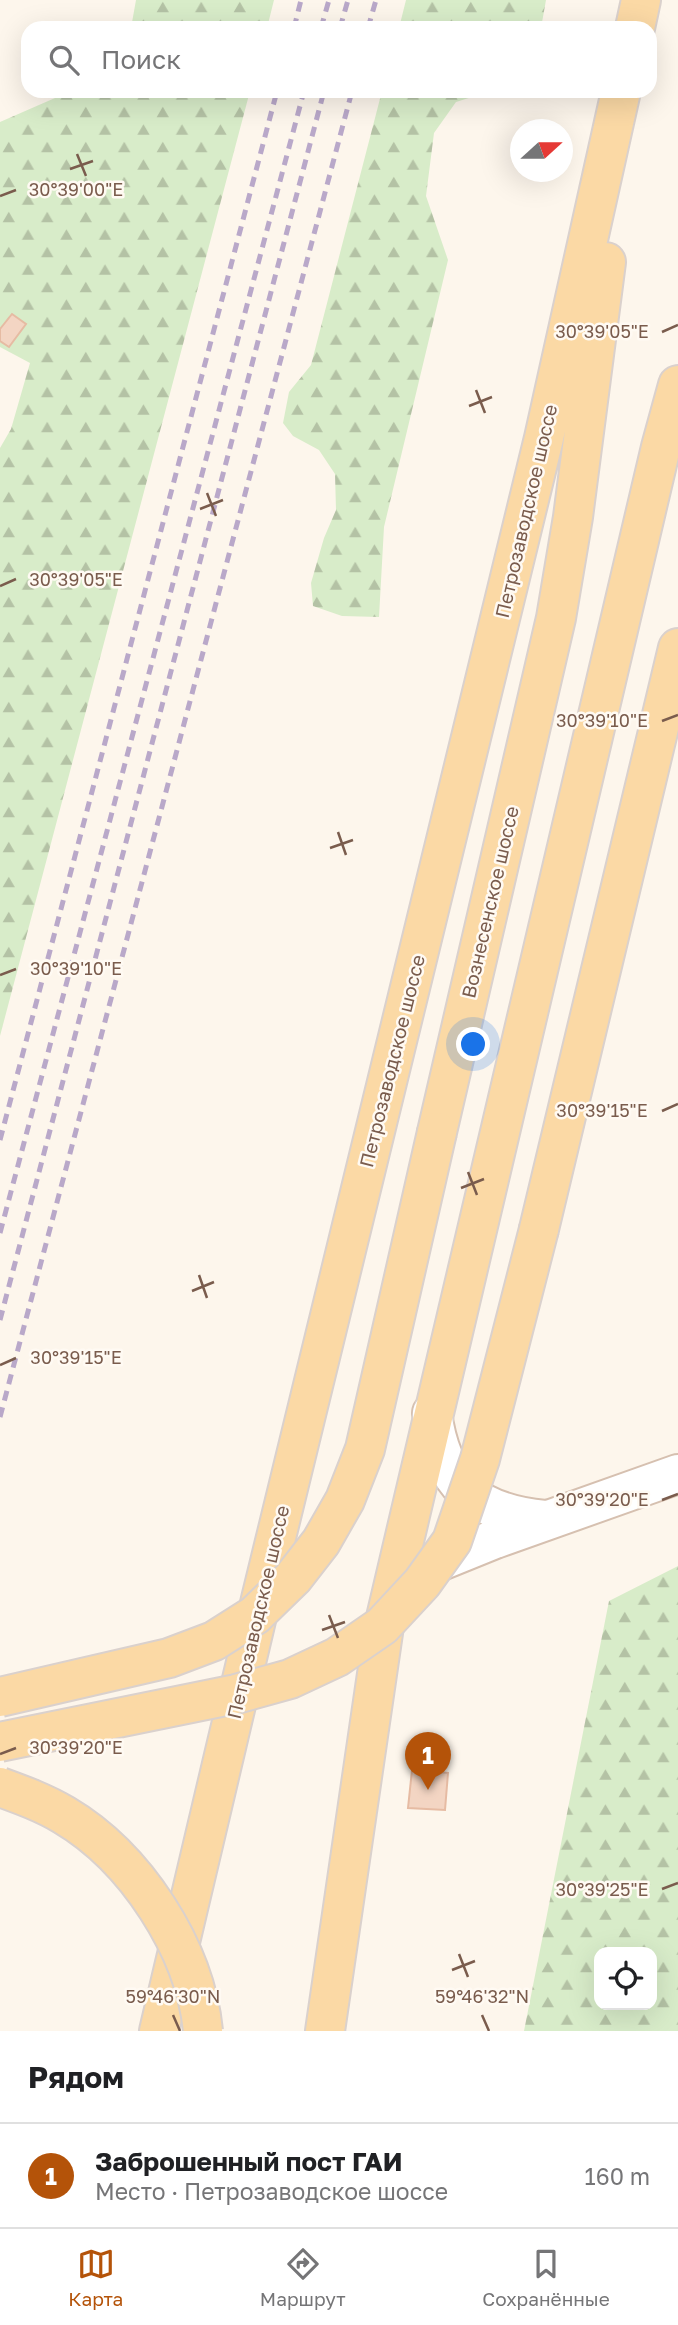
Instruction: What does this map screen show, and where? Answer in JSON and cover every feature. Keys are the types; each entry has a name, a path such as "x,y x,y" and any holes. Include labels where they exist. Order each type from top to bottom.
{"main road":[{"name":"Петрозаводское шоссе","path":"159,2031 261,1599 541,452 619,98"},
{"name":"Вознесенское шоссе","path":"0,1697 169,1658 214,1641 255,1615 293,1578 321,1542 345,1500 365,1449 556,618 575,503 627,98"},
{"path":"325,2031 382,1639 393,1581 661,447 678,385"},
{"path":"0,1742 236,1695 290,1679 337,1657 382,1626 422,1583 452,1541 480,1459 539,1229 678,648"},
{"path":"0,1787 31,1798 65,1815 98,1839 125,1865 151,1899 177,1942 192,1983 203,2031"}],"street":[{"path":"432,1413 436,1442 448,1469 466,1492 490,1508 518,1518 547,1521"},
{"path":"393,1581 495,1539 678,1474"}],"green space":[{"path":"136,0 274,0 269,21 132,21"},
{"path":"406,0 546,0 542,21 401,21"},
{"path":"55,98 248,98 0,1036 0,448 11,429 30,363 0,347 0,122"},
{"path":"380,98 469,98 456,102 434,133 426,196 448,260 384,527 379,617 342,616 313,606 311,583 324,538 336,510 335,474 319,450 293,436 283,423 289,392 311,365"},
{"path":"678,1566 678,2031 524,2031 609,1601"}],"building":[{"path":"12,314 26,324 9,347 0,341 0,329"},
{"path":"412,1770 448,1773 445,1810 408,1808"}],"railway":[{"path":"296,21 301,0"},
{"path":"323,21 329,0"},
{"path":"342,21 348,0"},
{"path":"370,21 376,0"},
{"path":"0,1140 275,98"},
{"path":"0,1233 302,98"},
{"path":"0,1320 322,98"},
{"path":"0,1417 350,98"}],"place":[{"name":"Заброшенный пост ГАИ","path":"428,1790"}]}
